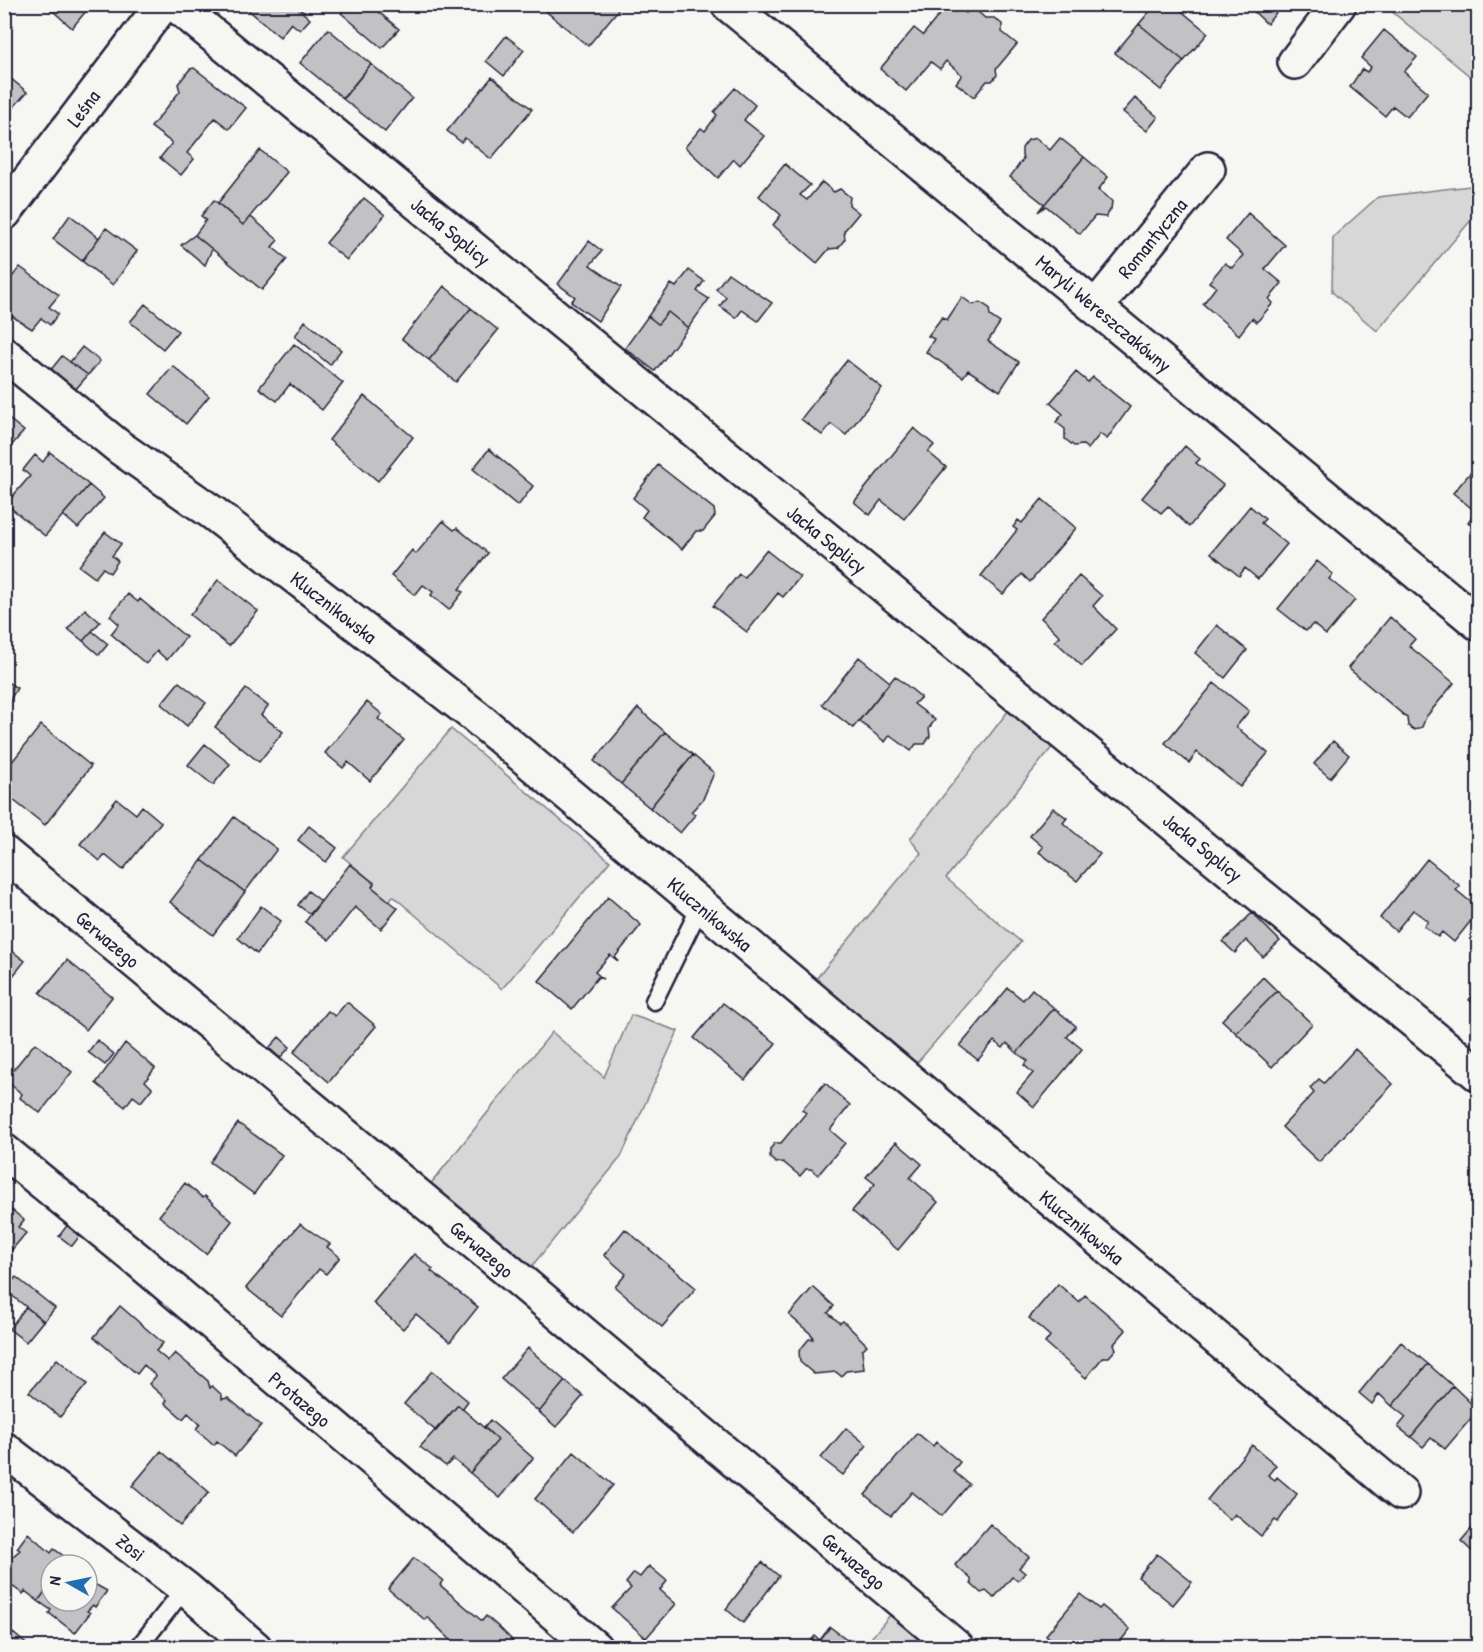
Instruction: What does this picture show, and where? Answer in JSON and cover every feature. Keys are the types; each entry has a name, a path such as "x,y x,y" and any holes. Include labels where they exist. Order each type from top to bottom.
{"street":[{"name":"Leśna","path":"4,213 163,4"},
{"name":"Jacka Soplicy","path":"175,4 1479,1074"},
{"name":"Maryli Wereszczakówny","path":"728,4 1479,623"},
{"path":"1295,62 1340,4"},
{"name":"Romantyczna","path":"1096,307 1208,169"},
{"name":"Klucznikowska","path":"4,354 119,447 213,513 475,716 1401,1493"},
{"name":"Gerwazego","path":"4,853 953,1646"},
{"name":"Protazego","path":"4,1151 138,1260 595,1647"},
{"name":"Zosi","path":"4,1449 185,1588 255,1647"}],"lane":[{"path":"654,1001 701,905"},
{"path":"138,1647 185,1588"}],"shaded area":[{"path":"1384,5 1478,5 1478,83"},
{"path":"1478,185 1478,212 1377,331 1332,292 1333,237 1378,197"},
{"path":"1012,706 1053,746 946,878 1021,942 917,1063 816,979 921,853 910,839"},
{"path":"451,729 610,861 502,989 393,896 389,901 372,887 374,883 343,857"},
{"path":"631,1015 678,1031 621,1157 527,1272 425,1191 552,1032 604,1077"},
{"path":"895,1609 916,1630 919,1640 918,1647 863,1648"}],"building":[{"path":"45,4 92,4 72,28"},
{"path":"249,4 306,4 301,11 310,19 300,30 291,23 280,37 246,8"},
{"path":"348,4 369,4 399,29 382,48 341,13"},
{"path":"537,4 623,4 588,46"},
{"path":"948,4 955,4 966,13 971,6 985,18 994,18 1002,24 1002,32 1017,44 996,69 997,75 992,81 987,81 974,97 956,83 962,75 946,61 940,69 931,62 906,91 880,69 914,28 923,35"},
{"path":"1156,4 1173,4 1208,33 1184,61 1139,24"},
{"path":"1246,4 1283,4 1267,24"},
{"path":"1139,24 1184,61 1161,90 1115,53"},
{"path":"328,29 371,64 343,98 300,63"},
{"path":"1384,30 1417,57 1404,72 1428,92 1407,117 1393,106 1385,116 1350,87 1362,69 1367,72 1371,67 1361,58"},
{"path":"506,36 524,50 504,76 486,61"},
{"path":"371,64 412,98 385,132 343,99"},
{"path":"194,68 246,108 229,129 215,118 187,153 194,159 181,175 160,158 172,143 151,127 180,91 178,84 190,69"},
{"path":"4,73 27,92 4,118"},
{"path":"492,77 532,109 491,159 465,138 461,142 447,131"},
{"path":"735,88 755,105 744,120 764,136 740,165 734,159 718,178 685,147 701,128 705,131 717,115 714,112"},
{"path":"1135,98 1158,117 1147,131 1123,112"},
{"path":"1036,138 1050,150 1060,138 1084,157 1038,212 1044,204 1010,177 1024,158 1022,148 1028,140"},
{"path":"260,150 287,172 243,225 218,203"},
{"path":"1084,157 1108,177 1098,190 1112,201 1111,209 1106,217 1095,216 1080,234 1046,206 1038,212"},
{"path":"785,164 810,185 800,195 807,200 822,182 834,192 840,189 850,197 849,205 859,213 844,231 845,239 838,248 829,249 817,263 773,225 781,215 759,196"},
{"path":"364,198 385,215 347,260 326,243"},
{"path":"214,200 243,225 251,217 278,240 272,247 287,259 262,290 195,235 206,220 201,216"},
{"path":"1248,213 1285,245 1265,269 1282,283 1269,299 1273,303 1257,322 1252,318 1239,335 1203,304 1216,287 1209,282 1225,263 1232,268 1243,255 1226,240"},
{"path":"70,215 99,238 82,261 53,239"},
{"path":"106,228 137,251 113,285 82,261"},
{"path":"195,235 212,249 205,265 181,245"},
{"path":"589,241 602,251 590,265 621,287 598,321 571,302 575,297 558,284"},
{"path":"20,267 59,295 49,307 58,314 50,325 41,318 32,329 4,311 4,287"},
{"path":"689,270 704,281 697,291 709,299 688,328 668,312 658,324 648,316 671,284 676,287"},
{"path":"728,273 772,303 758,321 742,310 736,318 720,306 726,297 716,289"},
{"path":"444,286 471,308 429,360 402,339"},
{"path":"962,297 973,305 980,302 989,308 990,316 1000,323 988,341 1019,362 1000,391 968,370 963,377 926,352 934,339 928,336 942,317 947,320"},
{"path":"145,304 178,331 163,349 130,322"},
{"path":"471,308 498,330 456,382 429,360"},
{"path":"668,312 688,328 655,371 625,348 648,316 658,324"},
{"path":"305,321 341,350 330,365 295,336"},
{"path":"294,344 343,383 322,410 290,384 277,401 259,388"},
{"path":"82,347 100,361 88,375 70,362"},
{"path":"62,356 88,375 74,391 49,372"},
{"path":"847,360 882,388 846,435 831,424 822,435 801,419"},
{"path":"173,366 209,396 186,424 150,394"},
{"path":"1076,372 1088,382 1093,377 1130,407 1107,439 1100,434 1088,449 1083,445 1074,446 1065,439 1065,429 1056,422 1063,414 1050,403"},
{"path":"364,396 413,437 378,481 329,440"},
{"path":"4,415 24,431 4,454"},
{"path":"914,428 934,445 928,452 946,467 904,519 881,500 870,515 854,502"},
{"path":"1185,446 1200,459 1196,463 1223,485 1189,527 1168,506 1161,513 1142,498"},
{"path":"489,449 533,486 518,506 473,469"},
{"path":"50,452 89,485 45,536 6,504 30,476 23,470 35,455 43,462"},
{"path":"658,465 714,509 715,516 703,531 696,531 682,549 642,517 647,510 633,498"},
{"path":"1477,465 1478,531 1468,522 1476,512 1453,493"},
{"path":"89,485 104,498 78,528 63,515"},
{"path":"1042,499 1076,528 1030,582 1022,574 1003,594 981,576 1017,530 1013,527 1018,520 1022,523"},
{"path":"1250,506 1265,519 1261,523 1287,544 1258,579 1245,568 1239,576 1211,553"},
{"path":"443,521 454,530 457,528 488,553 459,589 463,592 449,610 431,595 433,592 423,585 415,595 391,576 412,550 416,554"},
{"path":"105,532 121,544 112,556 118,561 110,573 103,568 95,578 79,566"},
{"path":"766,550 800,577 783,597 778,593 747,632 713,606 739,574 744,577"},
{"path":"1317,561 1333,574 1329,579 1355,600 1326,635 1313,624 1306,631 1278,609"},
{"path":"1079,576 1102,596 1093,606 1116,629 1082,666 1055,641 1060,636 1041,618"},
{"path":"218,580 258,611 229,646 190,615"},
{"path":"128,594 138,602 140,599 186,637 167,660 157,651 146,664 111,634 119,624 110,616"},
{"path":"85,609 100,622 83,641 68,629"},
{"path":"1390,617 1415,639 1409,646 1454,683 1426,717 1422,727 1415,730 1408,726 1407,718 1348,668"},
{"path":"1217,625 1247,650 1225,678 1195,653"},
{"path":"92,631 108,644 99,655 83,641"},
{"path":"859,657 890,682 853,728 822,704"},
{"path":"895,676 921,697 914,704 935,720 929,728 930,736 925,744 916,744 911,751 890,735 885,742 859,721"},
{"path":"4,680 17,688 4,710"},
{"path":"179,682 206,703 187,726 161,704"},
{"path":"1214,683 1249,711 1236,727 1268,753 1240,787 1197,752 1189,763 1165,743"},
{"path":"246,689 268,706 261,715 283,732 259,762 215,727"},
{"path":"367,702 382,714 378,719 404,740 370,781 348,762 343,768 325,753"},
{"path":"638,708 665,732 621,784 594,761"},
{"path":"41,725 91,766 45,825 4,793 4,772"},
{"path":"665,732 693,755 650,808 621,784"},
{"path":"1333,741 1349,755 1330,778 1314,764"},
{"path":"205,744 230,764 213,785 188,765"},
{"path":"693,755 714,773 703,799 691,812 695,815 680,833 650,808"},
{"path":"117,799 136,814 142,806 161,822 123,870 105,855 100,861 80,844"},
{"path":"1053,808 1067,818 1063,823 1100,854 1077,881 1039,852 1043,847 1030,836"},
{"path":"234,817 277,849 245,892 202,860"},
{"path":"309,826 337,848 326,862 298,840"},
{"path":"1427,859 1460,886 1456,890 1478,908 1478,912 1454,942 1442,932 1438,937 1424,926 1428,921 1413,910 1396,931 1380,918"},
{"path":"202,860 245,892 213,935 170,902"},
{"path":"350,864 374,883 372,887 398,908 381,929 355,907 329,940 305,922"},
{"path":"308,891 321,901 310,914 298,905"},
{"path":"608,897 641,925 615,957 618,961 610,955 595,972 603,979 598,977 572,1009 539,981"},
{"path":"261,906 281,921 257,954 238,938"},
{"path":"1252,913 1280,941 1263,957 1246,940 1235,953 1223,942"},
{"path":"4,945 25,961 8,982 4,980"},
{"path":"67,960 112,997 86,1030 40,993"},
{"path":"1263,977 1277,991 1236,1033 1222,1020"},
{"path":"1008,988 1023,1000 1032,989 1054,1008 1017,1053 1007,1043 1003,1048 994,1041 978,1060 960,1046"},
{"path":"1478,989 1478,1007 1469,1000"},
{"path":"1277,991 1312,1024 1272,1067 1236,1033"},
{"path":"347,1002 376,1026 329,1082 294,1052 328,1011 335,1016"},
{"path":"723,1003 776,1043 745,1080 694,1038"},
{"path":"1054,1008 1076,1026 1067,1037 1082,1049 1034,1107 1017,1092 1033,1073 1024,1065 1028,1061 1017,1053"},
{"path":"279,1037 290,1047 280,1058 269,1048"},
{"path":"97,1040 114,1054 105,1065 88,1052"},
{"path":"35,1043 72,1072 40,1113 20,1098 22,1094 5,1080"},
{"path":"125,1043 155,1068 145,1081 152,1088 141,1102 133,1096 125,1107 96,1083"},
{"path":"1355,1049 1393,1084 1319,1162 1282,1127 1314,1093 1310,1088 1319,1079 1324,1083"},
{"path":"825,1083 850,1105 830,1130 845,1143 818,1175 811,1169 806,1169 800,1176 783,1162 776,1163 770,1158 770,1149 775,1143 781,1143 806,1113 802,1110"},
{"path":"238,1123 282,1155 254,1194 210,1162"},
{"path":"896,1142 922,1164 910,1178 938,1202 898,1250 852,1211 875,1184 866,1177"},
{"path":"185,1183 203,1198 205,1196 232,1221 206,1254 159,1216"},
{"path":"12,1210 24,1220 18,1227 26,1233 4,1259 4,1215 7,1216"},
{"path":"69,1223 82,1233 72,1246 59,1236"},
{"path":"300,1224 330,1244 327,1247 340,1257 326,1274 319,1269 281,1316 246,1288"},
{"path":"625,1229 696,1288 662,1327 615,1287 626,1274 604,1255"},
{"path":"414,1254 433,1269 431,1271 478,1307 450,1342 416,1314 403,1329 373,1303"},
{"path":"16,1277 55,1308 44,1321 5,1290"},
{"path":"1058,1284 1079,1302 1085,1295 1126,1330 1114,1344 1116,1349 1109,1357 1103,1357 1086,1378 1045,1343 1050,1336 1029,1318"},
{"path":"813,1287 834,1306 828,1313 840,1323 843,1321 867,1345 862,1350 864,1369 846,1371 841,1376 836,1372 814,1374 800,1362 799,1351 809,1339 813,1339 812,1335 789,1315"},
{"path":"120,1306 163,1343 156,1351 168,1361 175,1353 208,1381 210,1388 212,1386 222,1395 222,1399 228,1398 261,1425 235,1456 217,1441 214,1445 196,1429 200,1424 188,1413 183,1419 165,1403 167,1400 149,1384 156,1376 144,1365 137,1374 94,1337"},
{"path":"26,1307 43,1321 26,1342 9,1329"},
{"path":"1401,1342 1428,1364 1392,1406 1379,1394 1372,1404 1359,1393"},
{"path":"528,1348 565,1381 539,1412 501,1379"},
{"path":"57,1359 87,1384 60,1417 29,1392"},
{"path":"1428,1364 1453,1386 1411,1437 1398,1427 1406,1417 1392,1406"},
{"path":"432,1371 468,1401 462,1409 458,1405 436,1431 404,1404"},
{"path":"565,1381 583,1396 556,1427 539,1412"},
{"path":"1453,1386 1478,1410 1445,1449 1431,1438 1423,1447 1411,1437"},
{"path":"458,1405 498,1440 470,1473 453,1459 446,1466 420,1447"},
{"path":"490,1420 533,1458 500,1498 470,1473 498,1440 484,1427"},
{"path":"846,1428 867,1445 843,1475 821,1458"},
{"path":"917,1433 933,1446 936,1442 960,1462 953,1471 969,1484 942,1516 912,1492 891,1516 865,1495"},
{"path":"1252,1445 1276,1465 1268,1475 1275,1480 1277,1477 1297,1494 1278,1522 1275,1520 1261,1536 1235,1514 1230,1520 1207,1500"},
{"path":"161,1451 209,1492 180,1526 132,1486"},
{"path":"574,1452 613,1485 573,1532 535,1499"},
{"path":"1478,1521 1478,1557 1461,1541"},
{"path":"990,1524 1029,1557 1019,1568 1025,1573 1018,1581 1012,1577 994,1598 986,1591 981,1593 971,1584 971,1579 955,1565"},
{"path":"28,1533 51,1553 39,1553 38,1601 25,1591 23,1594 4,1580 4,1564 20,1550 17,1548"},
{"path":"1157,1554 1192,1582 1173,1605 1138,1577"},
{"path":"414,1558 443,1580 440,1585 482,1621 486,1616 501,1629 513,1641 508,1648 459,1648 427,1617 425,1620 388,1589"},
{"path":"762,1562 779,1576 743,1623 726,1609"},
{"path":"649,1566 667,1581 660,1590 676,1604 646,1638 612,1608 631,1588 626,1583 634,1573 640,1577"},
{"path":"99,1587 107,1591 99,1602"},
{"path":"1080,1594 1099,1609 1102,1606 1130,1629 1115,1648 1061,1648 1046,1635"},
{"path":"49,1613 90,1613 75,1633"},
{"path":"830,1627 855,1645 853,1648 812,1648 808,1644 815,1636 820,1640"},
{"path":"4,1633 10,1637 13,1633 31,1648 4,1648"}]}
